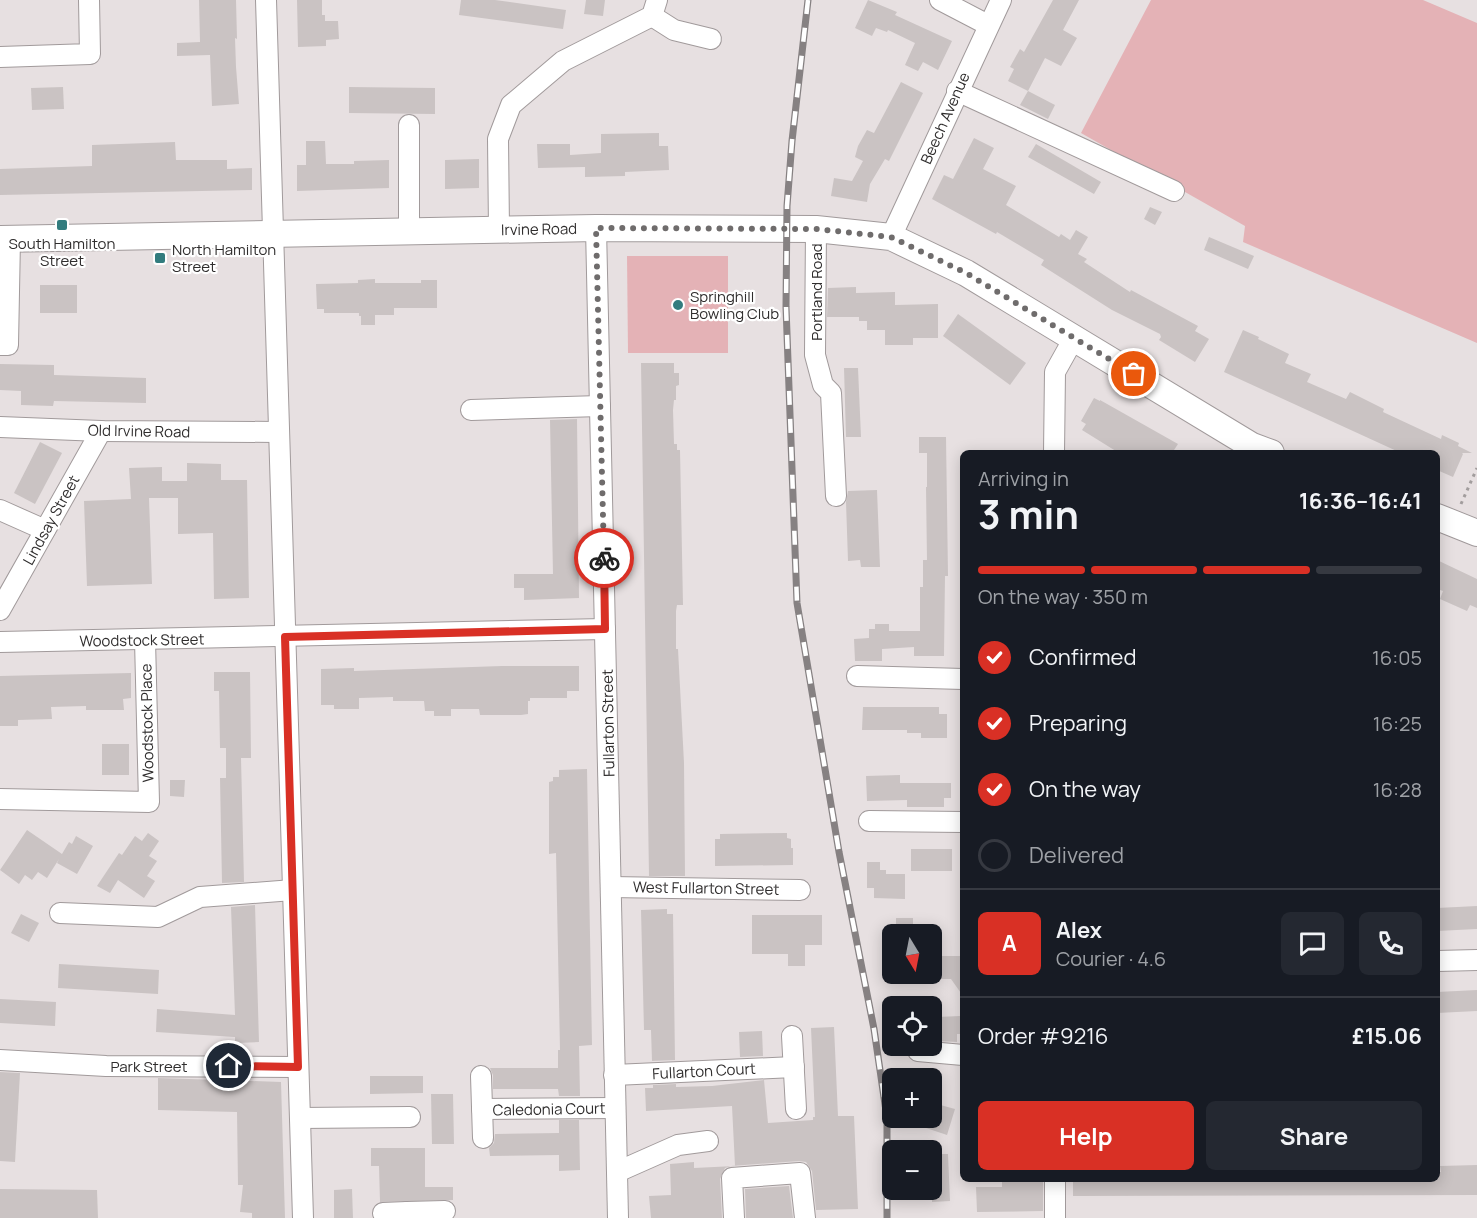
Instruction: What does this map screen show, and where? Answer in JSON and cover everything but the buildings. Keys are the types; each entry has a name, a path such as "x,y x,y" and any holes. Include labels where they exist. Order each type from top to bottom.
{"main road":[{"name":"Irvine Road","path":"5,239 596,228 816,229 891,237 966,273 1252,446 1263,450"},
{"path":"1440,518 1470,530"}],"street":[{"path":"0,57 90,54 89,0"},
{"path":"266,0 303,1218"},
{"path":"940,0 988,25"},
{"name":"Beech Avenue","path":"891,237 1001,0"},
{"path":"500,230 498,138 512,105 563,61 655,8 674,30 711,39"},
{"path":"957,91 1174,192"},
{"path":"409,125 409,231"},
{"name":"Fullarton Street","path":"596,228 618,1218"},
{"name":"Portland Road","path":"816,229 815,356 823,385 831,393 836,496"},
{"path":"0,345 8,345 5,239"},
{"path":"1054,450 1055,372 1074,338"},
{"path":"471,410 600,406"},
{"name":"Old Irvine Road","path":"0,427 101,431 279,432"},
{"name":"Lindsay Street","path":"0,610 101,431"},
{"path":"0,510 45,530"},
{"name":"Woodstock Street","path":"0,642 605,629"},
{"name":"Woodstock Place","path":"0,799 149,802 145,639"},
{"path":"857,676 960,679"},
{"path":"869,821 960,822"},
{"name":"West Fullarton Street","path":"611,887 800,890"},
{"path":"60,913 158,917 200,897 293,890"},
{"path":"1440,961 1477,960"},
{"path":"792,1036 796,1109"},
{"path":"942,1054 960,1055"},
{"name":"Park Street","path":"0,1060 106,1066 298,1067"},
{"name":"Fullarton Court","path":"614,1075 794,1066"},
{"name":"Caledonia Court","path":"482,1076 483,1138"},
{"name":"Caledonia Court","path":"482,1109 615,1108"},
{"path":"300,1118 410,1117"},
{"path":"617,1172 678,1145 708,1141"},
{"path":"734,1218 732,1178 800,1173 805,1218"},
{"path":"1055,1182 1055,1218"},
{"path":"383,1213 408,1215 445,1211"}],"path":[{"path":"1470,530 1470,511 1460,506 1477,468"}],"shaded area":[{"path":"1151,0 1423,0 1477,23 1477,343 1243,242 1245,226 1081,133"},
{"name":"Springhill Bowling Club","path":"627,256 728,256 728,353 628,353"}],"railway":[{"path":"808,0 787,206 786,307 797,603 839,852 874,1029 887,1118 887,1218"}],"way so far":[{"path":"604,558 596,228 816,229 891,237 966,273 1134,374"}],"place":[{"name":"South Hamilton Street","path":"62,225"},
{"name":"North Hamilton Street","path":"160,258"},
{"name":"Springhill Bowling Club","path":"678,305"}],"route":[{"path":"229,1066 298,1067 285,637 605,629 604,558"}]}
